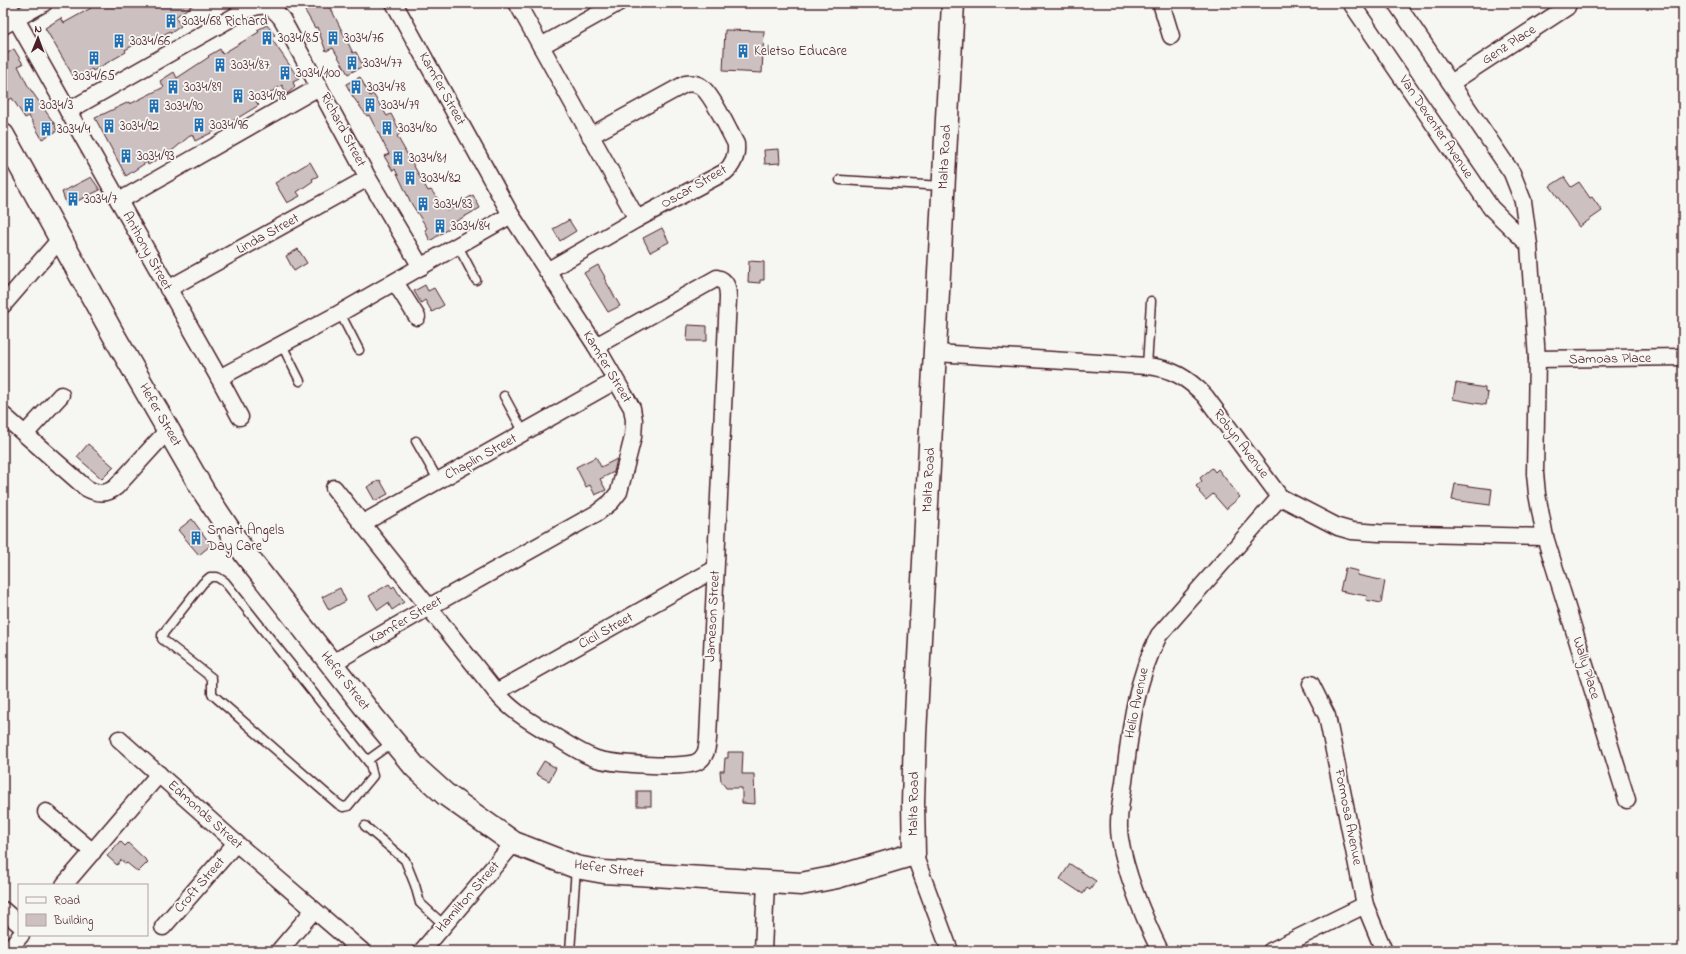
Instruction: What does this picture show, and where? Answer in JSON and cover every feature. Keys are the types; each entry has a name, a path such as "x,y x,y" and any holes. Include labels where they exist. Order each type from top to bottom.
{"street":[{"name":"Anthony Street","path":"7,3 10,22 68,111 219,378 240,418"},
{"path":"10,22 44,3"},
{"name":"Kamfer Street","path":"331,664 597,513 616,497 619,492 631,444 634,420 632,408 596,346 511,215 394,3"},
{"path":"517,3 637,219"},
{"path":"541,46 618,3"},
{"name":"Malta Road","path":"950,951 914,854 913,802 915,735 953,3"},
{"path":"1161,3 1171,36"},
{"name":"Van Deventer Avenue","path":"1351,3 1491,208 1529,245"},
{"path":"1396,3 1512,173 1523,201 1529,245 1537,360 1535,473 1537,494 1546,537"},
{"name":"Richard Street","path":"68,111 244,12 261,6 268,6 275,10 282,19 368,178 420,267"},
{"name":"Genz Place","path":"1451,83 1567,7"},
{"name":"Oscar Street","path":"547,271 637,219 725,172 731,166 735,156 736,144 714,106 703,88 692,83 685,84 590,136"},
{"path":"119,201 320,87"},
{"name":"Hefer Street","path":"3,135 168,430 204,492 246,555 393,742 445,794 514,843 576,867 604,872 801,884 816,882 914,854"},
{"name":"Linda Street","path":"168,289 368,178"},
{"path":"219,378 340,313 511,215"},
{"path":"3,306 61,238"},
{"name":"Jameson Street","path":"429,607 496,692 514,711 575,749 593,758 609,762 675,766 688,765 697,762 704,756 707,749 728,298 726,285 723,280 716,278 596,346"},
{"path":"395,282 416,317"},
{"name":"Robyn Avenue","path":"936,353 1147,366 1171,371 1195,386 1205,396 1280,496 1327,522 1352,531 1546,537"},
{"name":"Samoas Place","path":"1537,360 1647,359 1683,357"},
{"name":"Chaplin Street","path":"363,523 615,381"},
{"path":"25,434 61,394"},
{"path":"3,415 86,488 92,492 102,493 108,492 116,487 168,430"},
{"path":"334,488 429,607"},
{"name":"Helio Avenue","path":"1160,951 1143,913 1120,838 1120,811 1129,739 1139,685 1150,652 1159,635 1280,496"},
{"name":"Wally Place","path":"1546,537 1627,800"},
{"name":"Cicil Street","path":"496,692 715,569"},
{"name":"Formosa Avenue","path":"1311,684 1327,716 1365,905 1384,951"},
{"path":"119,739 159,774"},
{"name":"Edmonds Street","path":"65,884 159,774 236,843 362,951"},
{"path":"46,812 93,852"},
{"name":"Croft Street","path":"164,927 236,843"},
{"name":"Hamilton Street","path":"422,951 514,843"},
{"path":"763,951 766,882"},
{"path":"1271,951 1365,905"},
{"path":"3,910 18,923"},
{"path":"279,951 314,910"},
{"path":"7,951 20,936"}],"lane":[{"path":"840,180 944,186"},
{"path":"458,246 476,280"},
{"path":"1147,366 1151,300"},
{"path":"340,313 360,350"},
{"path":"282,345 300,381"},
{"name":"Chaplin Street","path":"504,396 524,433"},
{"name":"Chaplin Street","path":"416,441 438,480"},
{"path":"217,577 225,582 368,760 373,776 348,806 340,806 213,695 212,678 163,640 162,635 209,578 217,577"},
{"path":"368,760 393,742"},
{"path":"365,826 405,860 416,885 420,903 444,925"},
{"path":"570,951 576,867"}],"building":[{"path":"88,3 196,3 175,17 181,26 171,33 170,31 158,38 157,36 151,41 148,37 93,71 92,69 75,79 45,28 61,18 64,23 91,8"},
{"path":"316,3 328,3 353,53 356,52 363,66 348,74 333,48 326,51 317,27 315,28 304,9"},
{"path":"267,25 275,35 271,38 299,79 293,82 295,87 287,94 282,85 256,102 259,105 223,127 195,141 192,134 173,150 148,165 147,162 126,176 95,118 129,102 130,104 164,87 160,81 174,72 177,78 209,57 208,56 220,49 222,54 259,32 257,30"},
{"name":"Keletso Educare","path":"725,30 764,31 762,73 723,71"},
{"path":"14,49 23,64 18,66 28,86 56,126 57,131 42,139 29,116 25,118 12,98 9,100 3,87 3,56"},
{"path":"360,77 370,96 373,94 387,116 391,114 401,133 397,136 428,191 431,190 447,211 473,195 480,208 453,223 454,225 430,241 425,230 427,228 411,203 395,169 393,171 384,156 389,154 369,115 367,116 353,97 346,84"},
{"path":"779,149 780,163 765,164 764,150"},
{"path":"310,162 318,176 312,179 313,181 297,192 300,196 287,203 275,183"},
{"name":"3034/7","path":"91,177 100,190 67,206 62,192"},
{"path":"1564,177 1571,187 1579,182 1590,198 1592,197 1602,211 1579,227 1550,186"},
{"path":"569,220 576,231 560,241 553,229"},
{"path":"662,228 669,242 650,252 643,238"},
{"path":"298,249 307,263 294,271 286,256"},
{"path":"749,261 764,262 764,280 760,280 760,283 748,282"},
{"path":"598,265 620,306 608,312 584,273"},
{"path":"425,285 428,291 434,288 444,305 432,312 425,300 421,303 414,291"},
{"path":"688,325 707,326 707,341 687,341"},
{"path":"1456,383 1485,388 1485,392 1488,393 1486,405 1453,399"},
{"path":"88,444 114,467 102,479 77,457"},
{"path":"596,457 601,467 617,459 614,472 600,479 606,490 595,495 590,485 586,487 576,467"},
{"path":"1212,468 1215,472 1218,469 1240,497 1226,509 1213,494 1206,500 1196,486 1202,481 1200,478"},
{"path":"380,480 388,494 375,501 367,487"},
{"path":"1455,484 1492,489 1490,505 1452,500"},
{"name":"Smart Angels Day Care","path":"192,519 211,545 199,555 178,530"},
{"path":"1345,568 1358,571 1357,575 1385,581 1381,603 1366,600 1367,596 1340,591"},
{"path":"389,584 392,588 394,586 404,602 392,610 388,603 378,610 369,596"},
{"path":"340,588 346,601 329,610 322,597"},
{"path":"728,752 743,752 742,774 754,774 755,804 742,803 742,788 726,788 721,781 720,771 724,771 725,758 728,758"},
{"path":"544,761 556,768 549,781 536,774"},
{"path":"637,791 651,791 651,806 637,806"},
{"path":"120,841 125,846 128,843 148,862 138,872 121,860 117,865 107,856"},
{"path":"1070,864 1096,881 1090,890 1087,888 1083,894 1060,879"}],"place":[{"name":"3034/68 Richard","path":"171,21"},
{"name":"3034/85","path":"267,38"},
{"name":"3034/76","path":"333,38"},
{"name":"3034/66","path":"119,41"},
{"name":"Keletso Educare","path":"743,51"},
{"name":"3034/65","path":"94,58"},
{"name":"3034/77","path":"352,63"},
{"name":"3034/87","path":"220,65"},
{"name":"3034/100","path":"285,73"},
{"name":"3034/89","path":"173,87"},
{"name":"3034/78","path":"356,87"},
{"name":"3034/98","path":"238,96"},
{"name":"3034/3","path":"29,105"},
{"name":"3034/79","path":"370,105"},
{"name":"3034/90","path":"154,106"},
{"name":"3034/96","path":"199,125"},
{"name":"3034/92","path":"109,126"},
{"name":"3034/80","path":"387,128"},
{"name":"3034/4","path":"46,129"},
{"name":"3034/93","path":"126,156"},
{"name":"3034/81","path":"398,158"},
{"name":"3034/82","path":"410,178"},
{"name":"3034/7","path":"73,199"},
{"name":"3034/83","path":"423,204"},
{"name":"3034/84","path":"440,226"},
{"name":"Smart Angels Day Care","path":"196,538"}]}
